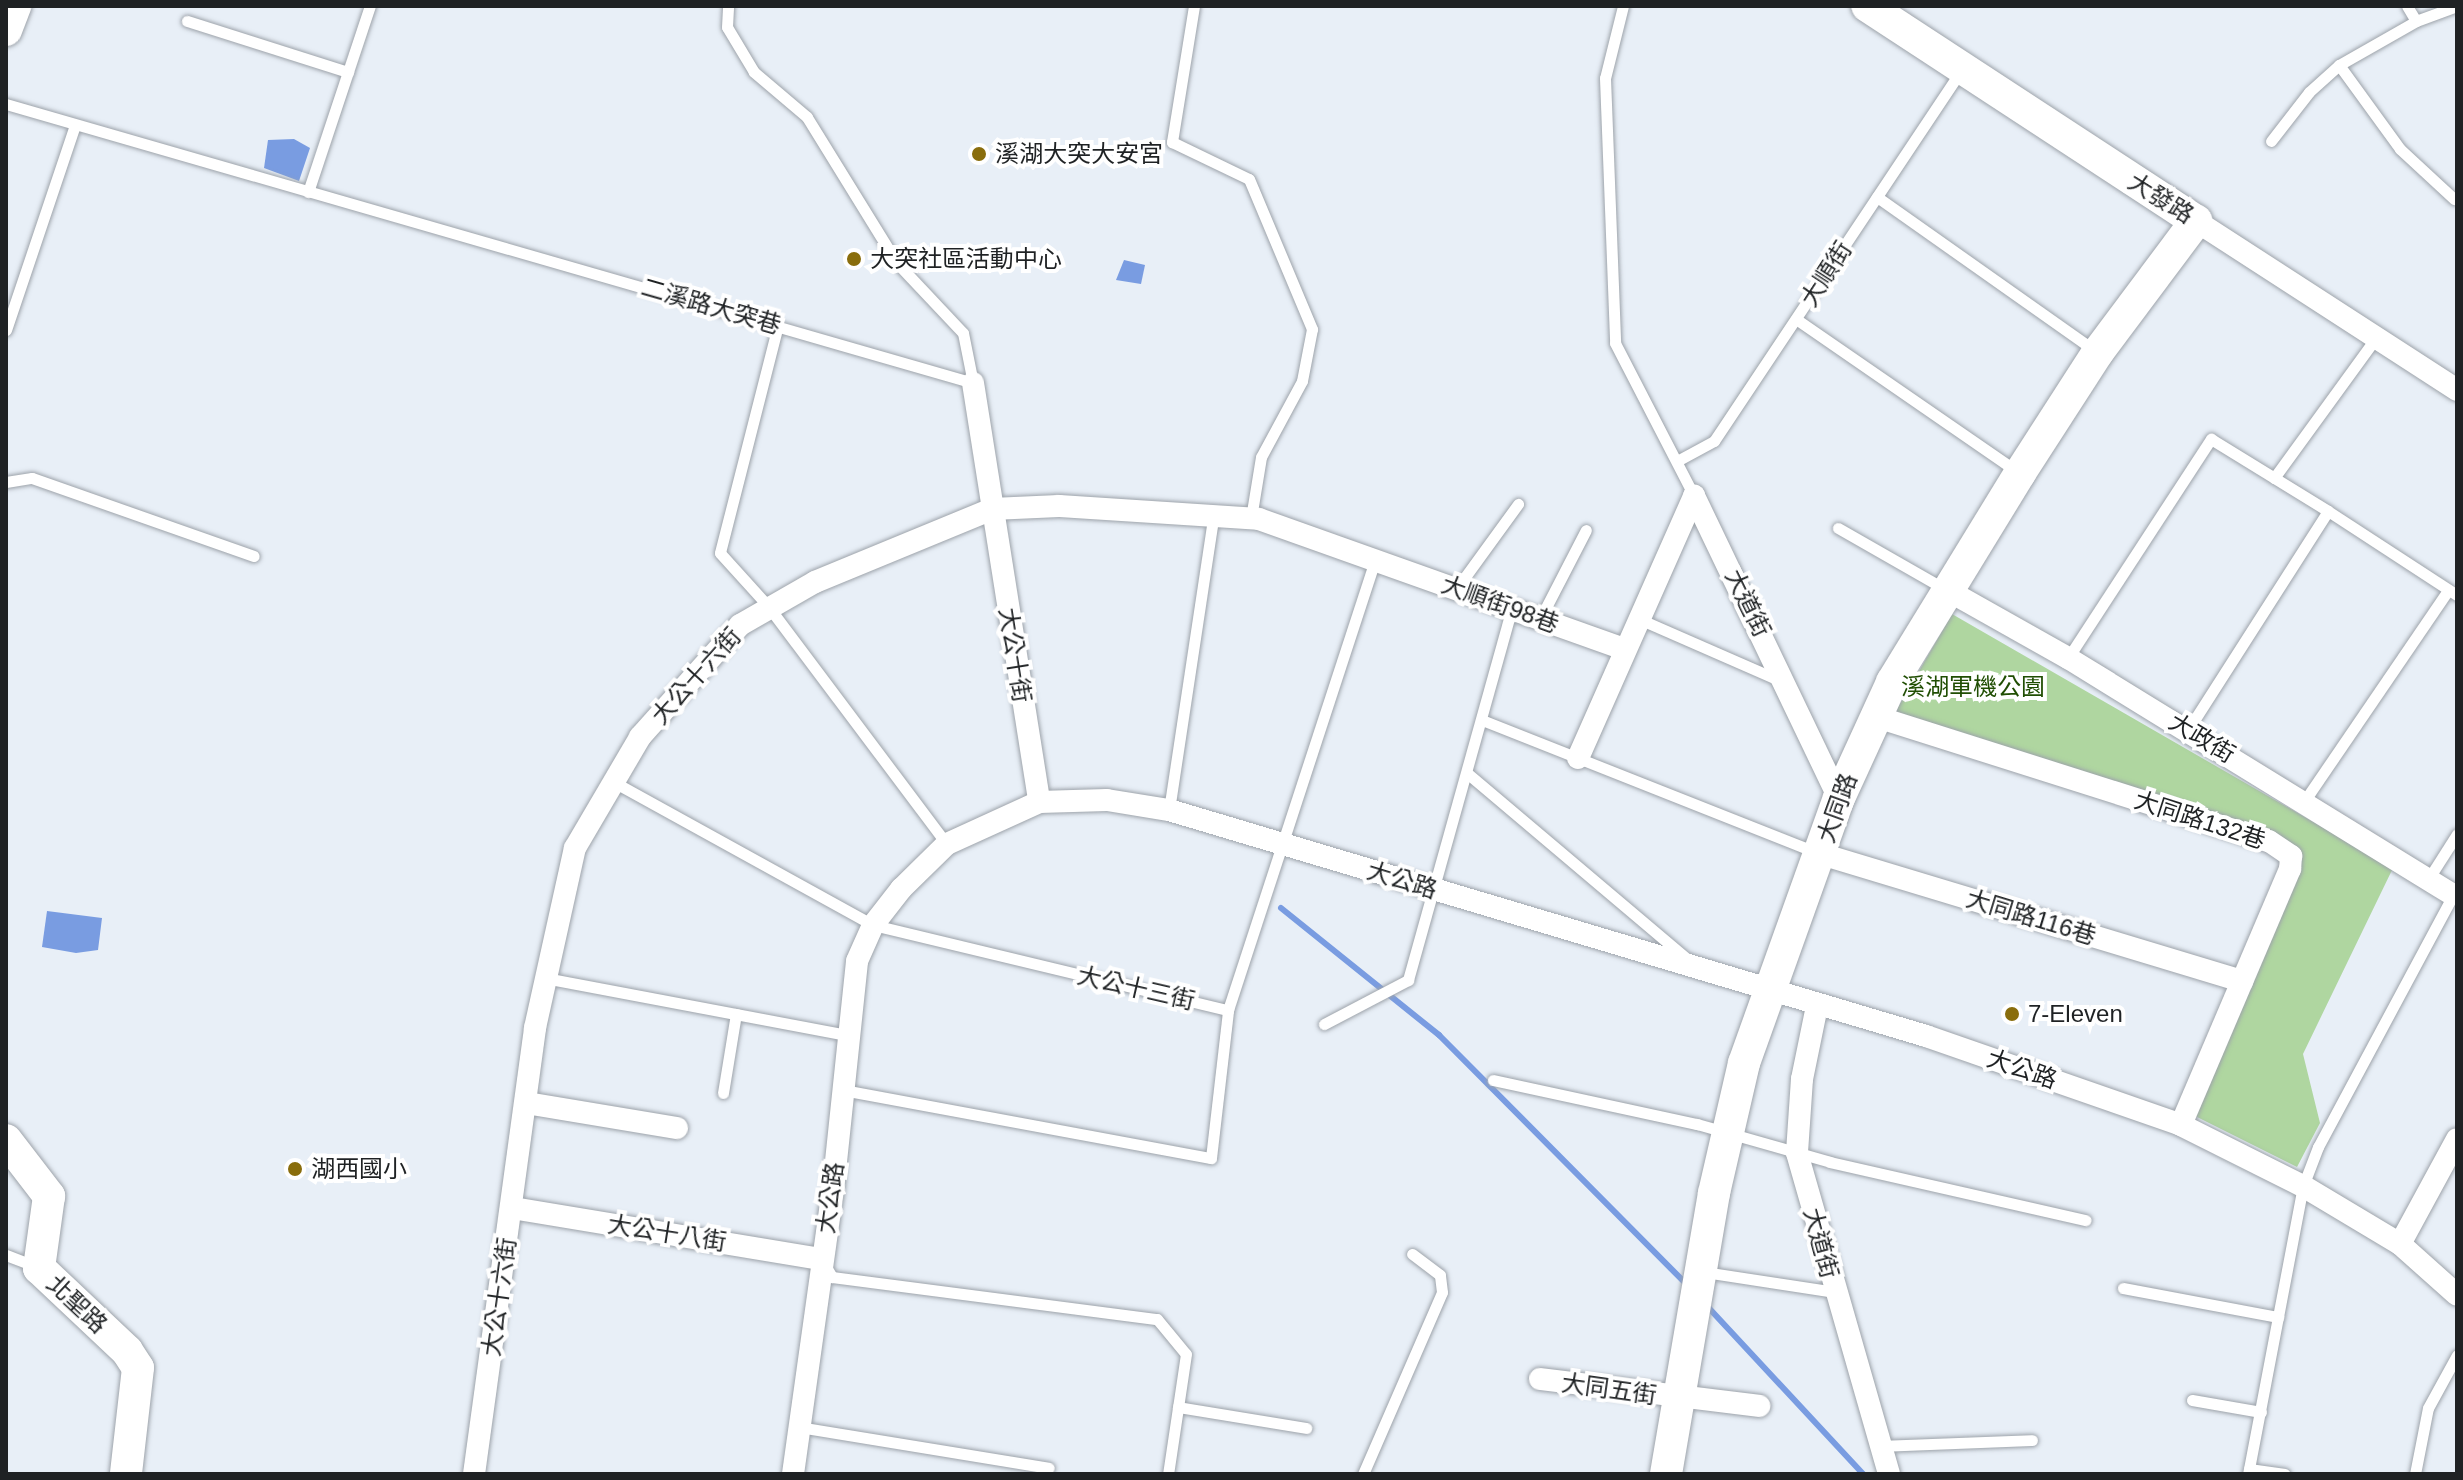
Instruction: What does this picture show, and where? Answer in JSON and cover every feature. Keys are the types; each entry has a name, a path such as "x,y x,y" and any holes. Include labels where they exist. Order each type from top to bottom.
{"street":[{"path":"6,30 15,6"},
{"name":"大發路","path":"1867,6 1961,71 2378,335 2457,390"},
{"name":"大同路","path":"1666,1474 1696,1286 1730,1131 1766,992 1821,854 1839,798 1874,716 2020,473 2098,352 2196,221"},
{"name":"大公十街","path":"973,383 1039,802"},
{"path":"1578,758 1694,496"},
{"name":"大道街","path":"1694,496 1784,682 1816,761 1839,798"},
{"path":"992,509 1214,513 1251,518 1375,558"},
{"name":"大公十六街","path":"474,1474 545,978 575,848 611,781 670,703 740,625 768,606 992,509"},
{"name":"大順街98巷","path":"1375,558 1625,649"},
{"name":"大政街","path":"1949,591 2068,658 2305,800 2454,895"},
{"name":"大同路132巷","path":"1874,716 2269,841 2291,856 2290,869 2181,1125"},
{"name":"大公路","path":"793,1474 857,961 873,925 901,889 947,844 1039,802 1107,800 1169,810 1766,992 1926,1036 2181,1125 2303,1186 2400,1244 2457,1295"},
{"name":"大同路116巷","path":"1821,854 2242,981"},
{"name":"大道街","path":"1817,1006 1802,1079 1797,1153 1834,1292 1855,1349 1878,1446 1889,1474"},
{"path":"526,1103 677,1128"},
{"path":"2400,1244 2457,1139"},
{"name":"北聖路","path":"6,1140 49,1196 39,1268 127,1351 138,1368 126,1474"},
{"name":"大公十八街","path":"512,1208 821,1259"},
{"name":"大同五街","path":"1540,1379 1759,1406"}],"lane":[{"path":"308,192 370,6"},
{"path":"728,6 727,27 754,72 807,117 897,263 963,333 973,383"},
{"path":"1194,6 1172,142 1249,179 1312,329 1302,381 1261,457 1251,518"},
{"path":"1623,6 1605,78 1615,343 1694,496"},
{"path":"2407,6 2416,21"},
{"path":"2271,141 2309,92 2339,65 2416,21 2457,6"},
{"path":"187,21 348,72"},
{"path":"2339,65 2400,149 2454,199"},
{"name":"大順街","path":"1677,461 1714,441 1961,71"},
{"name":"二溪路大突巷","path":"6,104 973,383"},
{"path":"6,330 75,125"},
{"path":"1877,197 2098,352"},
{"path":"1796,319 2020,473"},
{"path":"778,325 720,553 768,606 947,844"},
{"path":"2274,478 2378,335"},
{"path":"2068,658 2211,439 2453,592 2305,800"},
{"path":"6,482 32,478 254,556"},
{"path":"1457,588 1518,504"},
{"path":"2188,730 2328,511"},
{"path":"1169,810 1214,513"},
{"path":"1838,528 1949,591"},
{"path":"1540,619 1586,530"},
{"name":"大公十三街","path":"611,781 873,925 1228,1010 1375,558"},
{"path":"1324,1024 1408,980 1512,608"},
{"path":"1638,619 1784,682"},
{"path":"1482,720 1821,854"},
{"path":"1467,773 1702,972"},
{"path":"2429,878 2457,834"},
{"path":"2285,1474 2248,1472 2303,1186 2318,1147 2454,895"},
{"path":"545,978 847,1035"},
{"path":"843,1090 1211,1158 1228,1010"},
{"path":"723,1093 736,1014"},
{"path":"1493,1080 1730,1131 1797,1153 2086,1220"},
{"path":"1363,1474 1442,1292 1440,1275 1412,1254"},
{"path":"6,1255 39,1268"},
{"path":"821,1259 832,1277 1157,1319 1186,1354 1168,1474"},
{"path":"1696,1286 1834,1292"},
{"path":"2123,1288 2278,1317"},
{"path":"2415,1474 2428,1408 2457,1355"},
{"path":"2192,1400 2261,1412"},
{"path":"1178,1407 1306,1428"},
{"path":"799,1427 1049,1468"},
{"path":"1878,1446 2032,1440"}],"green space":[{"name":"溪湖軍機公園","path":"1952,614 2393,868 2303,1054 2320,1123 2297,1167 2195,1116 2294,851 1893,716"}],"water":[{"path":"294,139 310,148 299,181 264,168 268,140"},
{"path":"1124,260 1145,265 1141,284 1116,280"},
{"path":"47,911 102,918 98,950 76,953 42,947"}],"waterway":[{"path":"1281,908 1439,1035 1688,1286"},
{"path":"1707,1306 1863,1474"}],"place":[{"name":"溪湖大突大安宮","path":"979,154"},
{"name":"大突社區活動中心","path":"854,259"},
{"name":"7-Eleven","path":"2012,1014"},
{"name":"湖西國小","path":"295,1169"}]}
